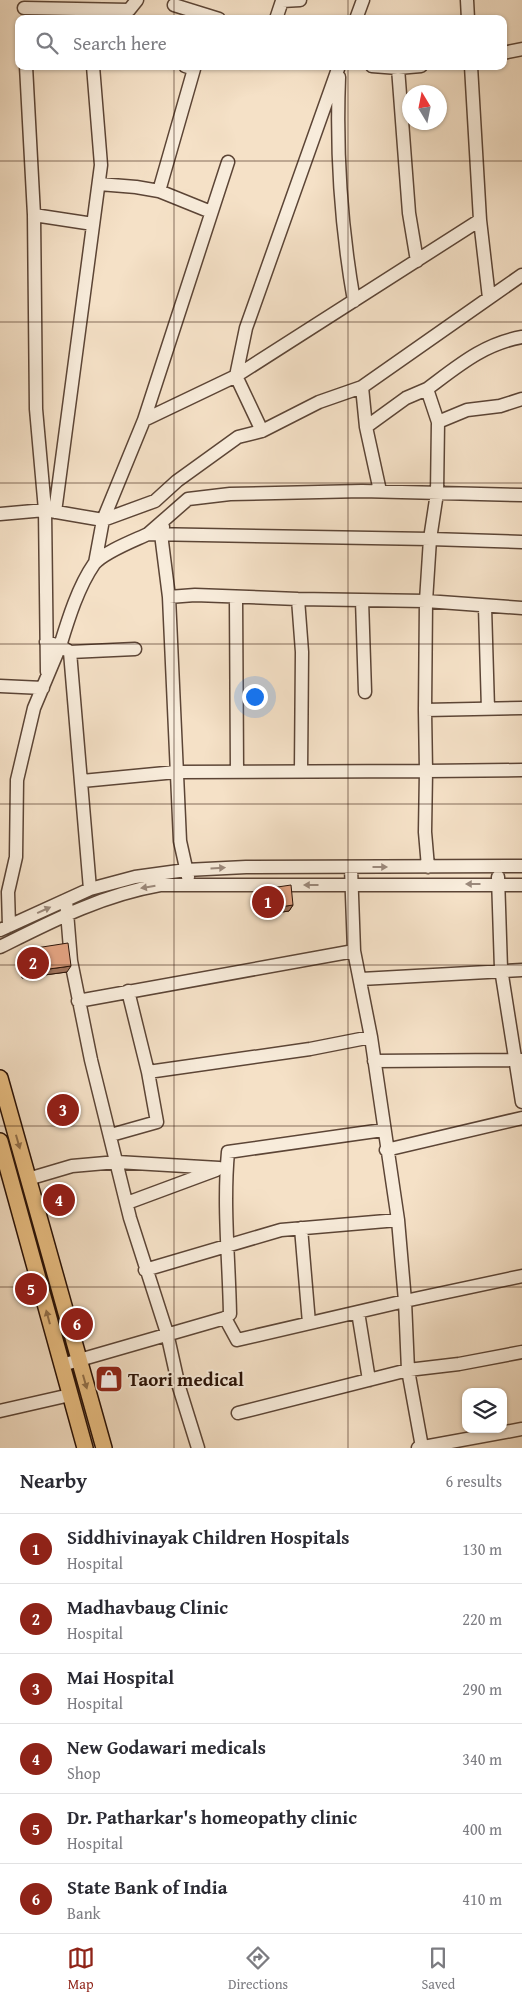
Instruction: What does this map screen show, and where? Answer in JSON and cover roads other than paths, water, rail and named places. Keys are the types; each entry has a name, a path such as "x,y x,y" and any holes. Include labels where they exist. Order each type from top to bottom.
{"main road":[{"path":"0,1078 104,1448"},
{"path":"0,1141 4,1175 85,1448"}],"street":[{"path":"277,15 281,0 300,0"},
{"path":"357,15 363,0"},
{"path":"467,0 468,15"},
{"path":"174,5 206,15"},
{"path":"24,9 132,10"},
{"path":"507,52 522,49"},
{"path":"26,70 34,215 36,409 42,483 50,511"},
{"path":"45,684 50,511 60,466 77,357 101,165 93,70"},
{"path":"159,191 194,70"},
{"path":"262,431 236,376 246,328 338,70"},
{"path":"340,70 337,125 345,247 354,301"},
{"path":"398,70 409,213 417,260"},
{"path":"471,70 480,220 488,298"},
{"path":"326,103 337,125"},
{"path":"90,890 82,781 65,649 72,609 95,563 103,520 144,420 228,162"},
{"path":"99,184 159,191 211,212"},
{"path":"34,215 93,224"},
{"path":"144,420 236,376 480,220"},
{"path":"0,514 50,511 103,520 155,501 177,482 238,437 262,431 319,402 362,387 522,275"},
{"path":"366,427 406,398 427,389 468,359 500,341 522,337"},
{"path":"362,387 366,427 380,491"},
{"path":"427,389 438,422 437,493 430,539 426,601 425,832 428,867"},
{"path":"438,422 467,410 500,406 522,400"},
{"path":"42,483 60,466"},
{"path":"95,563 116,549 148,534 188,499 230,494 380,491 522,495"},
{"path":"165,521 161,534 168,596 180,841 189,884"},
{"path":"148,534 522,542"},
{"path":"168,596 195,595 236,598 426,601 485,607 522,608"},
{"path":"236,598 237,771"},
{"path":"298,599 302,652 301,771"},
{"path":"362,600 365,692"},
{"path":"485,607 488,709"},
{"path":"46,642 65,649 135,649"},
{"path":"4,928 8,912 8,892 16,857 17,780 34,708 65,649"},
{"path":"0,686 45,684"},
{"path":"425,710 522,708"},
{"path":"82,781 176,772 522,770"},
{"path":"4,928 90,890 135,878 186,870 246,867 522,866"},
{"path":"497,867 501,970 518,1060 522,1102"},
{"path":"351,868 354,951 371,1037 383,1130 398,1220 405,1301 408,1370 420,1448 522,1429"},
{"path":"0,947 67,914 96,902 137,889 189,884 522,885"},
{"path":"0,894 8,912"},
{"path":"66,900 78,1001 110,1135 145,1270 167,1333 179,1387 198,1448"},
{"path":"78,1001 354,951"},
{"path":"361,979 522,970"},
{"path":"110,1135 157,1122 148,1072 128,991"},
{"path":"148,1072 371,1037"},
{"path":"374,1061 518,1060"},
{"path":"386,1150 522,1118"},
{"path":"62,1366 167,1333 225,1318 230,1314 229,1246 223,1168 228,1152 383,1130"},
{"path":"28,1179 72,1166 117,1162 223,1168"},
{"path":"127,1203 223,1168"},
{"path":"145,1270 281,1230 398,1220"},
{"path":"301,1228 309,1323"},
{"path":"225,1318 236,1340 522,1276"},
{"path":"358,1312 369,1380"},
{"path":"238,1413 408,1370 522,1352"},
{"path":"0,1411 70,1395"}],"place":[{"name":"Siddhivinayak Children Hospitals","path":"268,902"},
{"name":"Madhavbaug Clinic","path":"33,963"},
{"name":"Mai Hospital","path":"63,1110"},
{"name":"New Godawari medicals","path":"59,1200"},
{"name":"Dr. Patharkar's homeopathy clinic","path":"31,1289"},
{"name":"State Bank of India","path":"77,1324"},
{"name":"Taori medical","path":"109,1379"}]}
